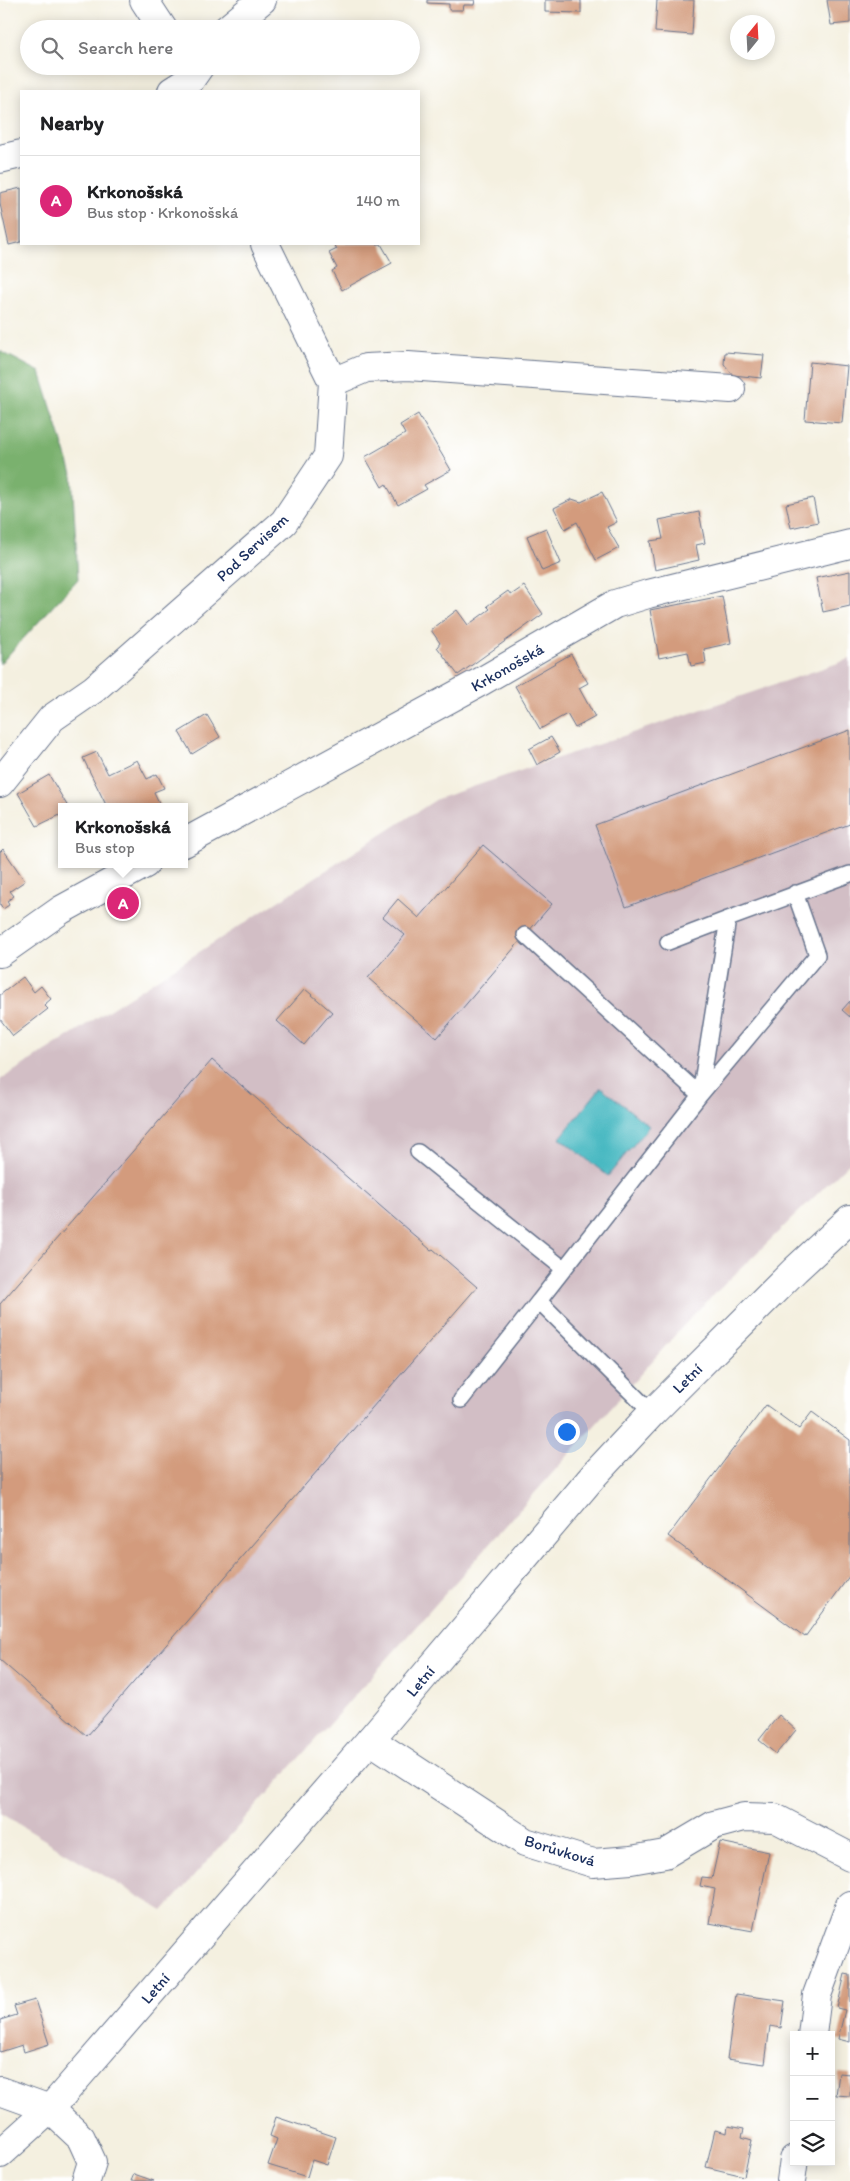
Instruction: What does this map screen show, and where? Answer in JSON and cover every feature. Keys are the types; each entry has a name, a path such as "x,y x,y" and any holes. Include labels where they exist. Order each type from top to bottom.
{"street":[{"path":"144,0 157,20"},
{"path":"238,20 262,0"},
{"path":"0,159 20,154"},
{"path":"265,245 333,382 366,368 408,366 731,389"},
{"name":"Pod Servisem","path":"0,783 52,718 94,689 284,522 328,456 333,382"},
{"name":"Krkonošská","path":"188,841 482,681 615,604 648,594 850,544"},
{"path":"0,953 61,910 138,868"},
{"name":"Letní","path":"0,2154 50,2109 370,1740 589,1482 652,1412 795,1270 850,1219"},
{"name":"Borůvková","path":"370,1740 525,1842 593,1863 631,1860 665,1854 714,1825 744,1817 775,1818 850,1857"},
{"path":"812,2031 817,1995 850,1904"},
{"path":"0,2091 50,2109 81,2138 92,2162 86,2181"},
{"path":"791,2181 793,2166"}],"lane":[{"path":"668,942 850,874"},
{"path":"461,1400 700,1096 816,955 795,893"},
{"path":"700,1096 728,919"},
{"path":"525,935 700,1096"},
{"path":"418,1152 564,1269"},
{"path":"539,1301 652,1412"}],"shaded area":[{"path":"850,659 850,1162 694,1314 163,1911 0,1813 0,1080 437,799"}],"green space":[{"path":"0,351 40,372 72,474 78,579 0,664"}],"water":[{"path":"601,1087 649,1126 608,1176 560,1138"}],"building":[{"path":"427,0 475,0 474,5 464,5 463,10 449,10 449,4 427,3"},
{"path":"545,0 581,0 581,13 545,12"},
{"path":"657,0 694,0 692,35 655,32"},
{"path":"827,0 850,0 850,23 831,25"},
{"path":"20,188 20,242 9,245 0,204 0,193"},
{"path":"335,245 382,245 392,263 342,290 332,271 337,268 329,253 337,249"},
{"path":"725,352 764,355 761,378 733,375 724,364"},
{"path":"810,362 847,366 842,423 805,420"},
{"path":"418,414 451,470 424,485 427,489 398,505 386,484 382,487 365,457 405,434 400,425"},
{"path":"602,492 617,522 607,527 619,548 596,560 577,522 565,529 554,508 572,499 581,502"},
{"path":"813,498 818,522 791,528 786,504"},
{"path":"699,512 705,543 696,545 699,560 655,570 650,541 663,539 659,520"},
{"path":"546,528 561,563 542,571 527,536"},
{"path":"850,571 850,606 823,612 816,578"},
{"path":"524,586 543,614 458,675 437,647 440,643 431,630 457,610 468,625 490,609 487,606 508,591 511,595"},
{"path":"722,596 731,643 704,649 706,663 691,666 688,652 659,658 650,610"},
{"path":"571,654 588,683 579,688 595,717 575,728 567,714 540,729 515,686"},
{"path":"207,715 220,737 192,754 179,732"},
{"path":"850,730 850,824 626,907 595,825"},
{"path":"551,737 560,752 537,765 529,749"},
{"path":"97,752 108,774 137,760 147,779 157,774 164,788 154,792 159,803 105,803 83,758"},
{"path":"49,775 66,803 58,803 58,816 37,826 18,793"},
{"path":"483,845 552,904 437,1038 368,978 405,935 383,917 398,899 419,918"},
{"path":"3,849 25,881 10,891 14,896 7,901 9,905 3,909 0,904 0,852"},
{"path":"23,977 34,992 41,986 51,999 44,1005 48,1009 13,1036 0,1019 0,995"},
{"path":"305,989 332,1012 304,1045 277,1021"},
{"path":"850,1001 850,1017 842,1010"},
{"path":"212,1060 431,1250 433,1249 477,1287 87,1736 0,1660 0,1304"},
{"path":"766,1405 799,1429 812,1412 850,1440 850,1575 805,1637 668,1536"},
{"path":"779,1715 796,1730 776,1754 759,1740"},
{"path":"720,1842 769,1852 753,1931 709,1923 715,1889 700,1886 702,1877 712,1878"},
{"path":"845,1974 850,1975 850,2042 838,2039 845,2010 837,2008"},
{"path":"736,1994 785,2001 781,2028 770,2026 765,2064 727,2059"},
{"path":"35,2000 49,2044 24,2052 22,2045 0,2052 0,2020 17,2015 14,2006"},
{"path":"839,2073 850,2074 850,2096 836,2095"},
{"path":"276,2117 336,2137 327,2165 312,2160 307,2177 268,2165 277,2139 270,2136"},
{"path":"728,2126 744,2129 742,2137 752,2140 744,2176 706,2167 715,2130 727,2133"},
{"path":"134,2174 154,2181 131,2181"}],"place":[{"name":"Krkonošská","path":"123,903"}]}
